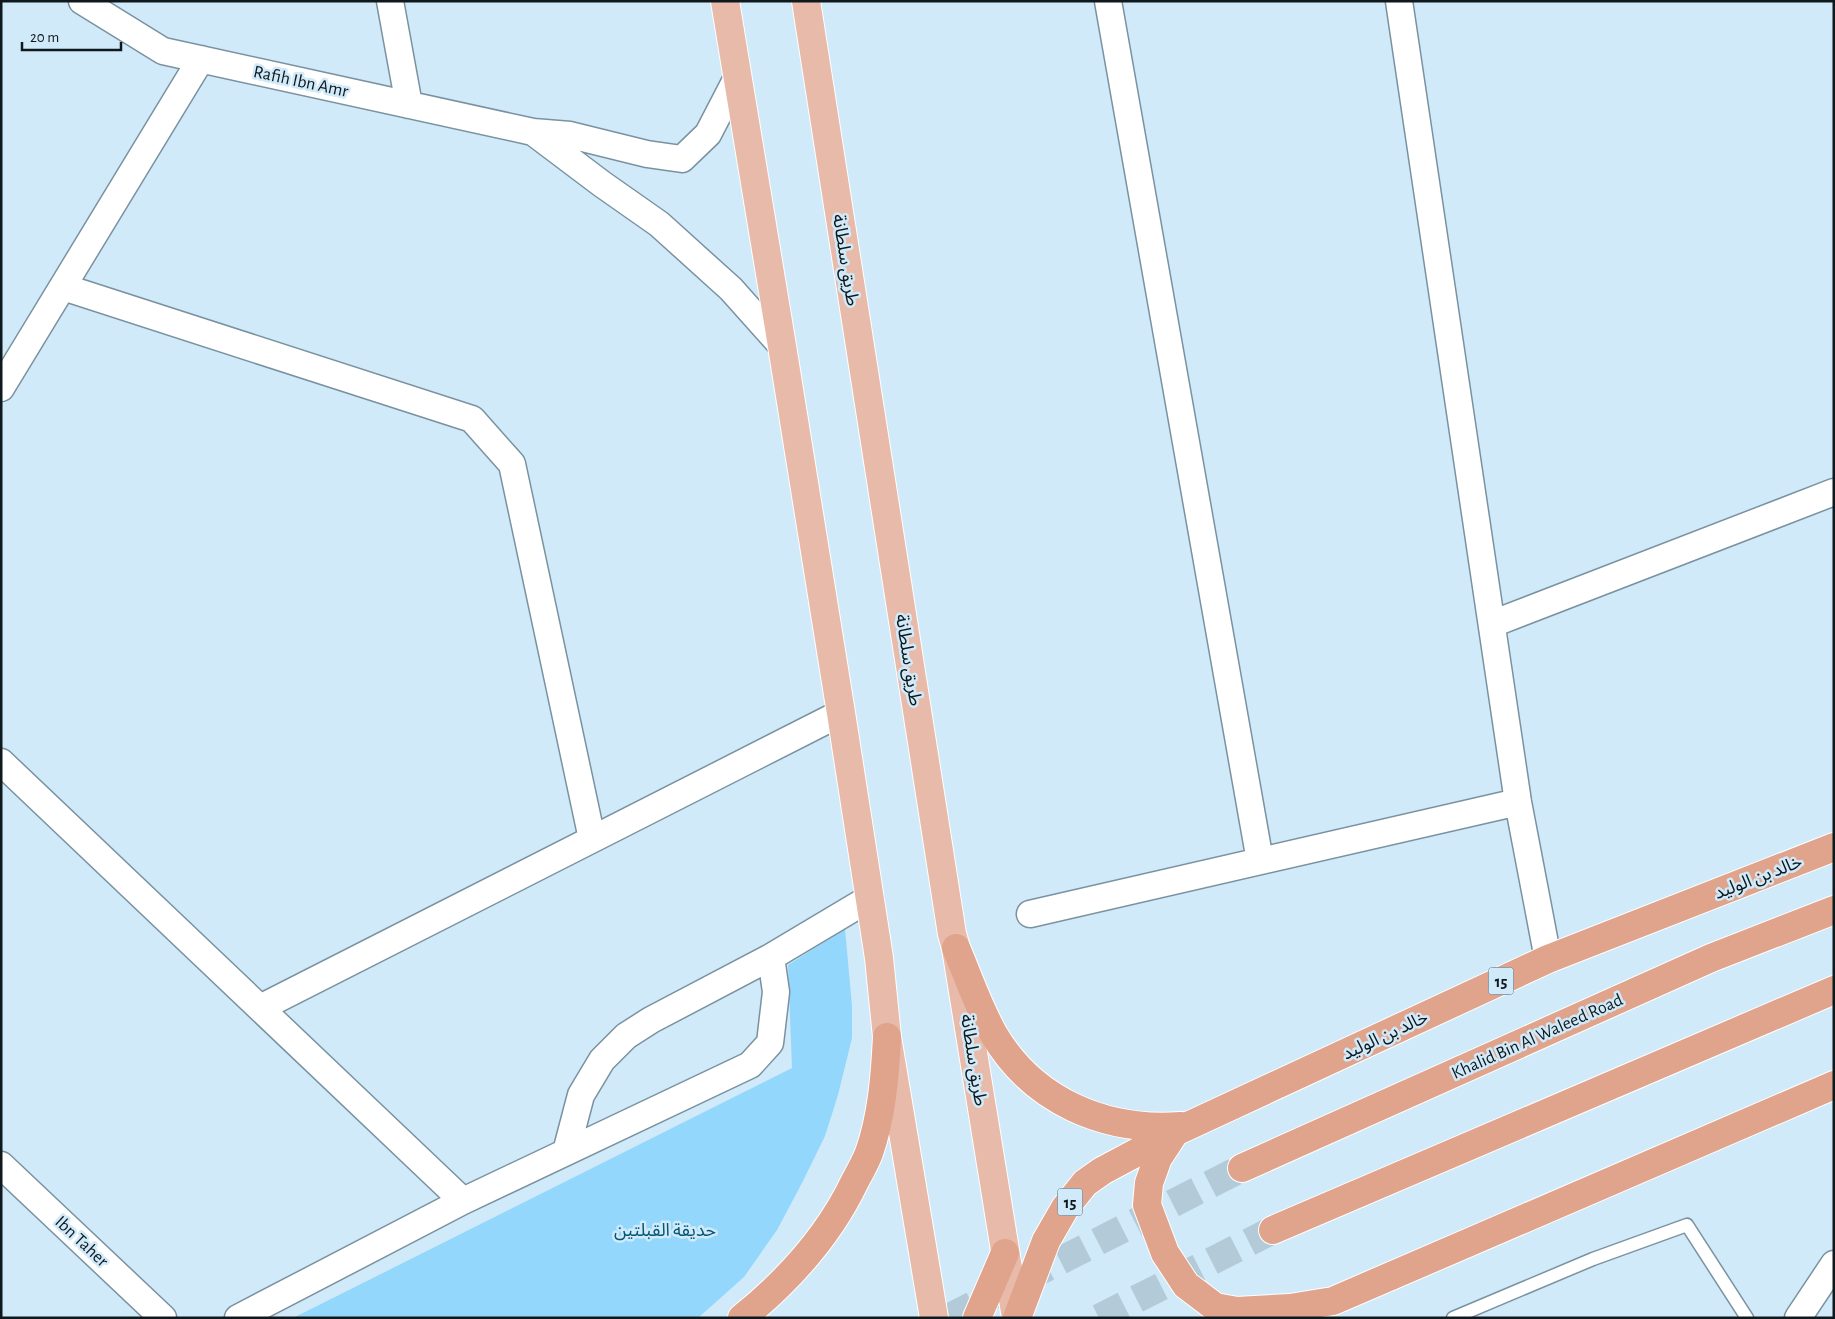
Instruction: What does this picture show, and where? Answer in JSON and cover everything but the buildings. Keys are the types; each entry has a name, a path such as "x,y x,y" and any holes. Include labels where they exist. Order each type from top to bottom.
{"highway":[{"name":"خالد بن الوليد","path":"1017,1318 1046,1241 1065,1208 1085,1183 1102,1171 1183,1128 1548,960 1834,847"},
{"name":"Khalid Bin Al Waleed Road","path":"1242,1168 1711,958 1834,910"},
{"path":"956,948 993,1033 1009,1056 1028,1076 1049,1093 1073,1108 1100,1119 1123,1124 1160,1128 1183,1128"},
{"path":"1274,1230 1834,990"},
{"path":"742,1318 767,1298 797,1267 826,1232 849,1194 868,1154 879,1116 885,1077 887,1037"},
{"path":"1183,1128 1158,1158 1149,1183 1147,1205 1165,1253 1186,1285 1215,1307 1237,1311 1318,1308 1834,1085"},
{"path":"976,1318 1006,1253"}],"main road":[{"path":"724,1 841,713 880,958 887,1037 934,1318"},
{"name":"طريق سلطانة","path":"806,1 952,934 956,948 1017,1318"}],"street":[{"name":"Rafih Ibn Amr","path":"82,1 163,51 533,132 570,135 647,154 682,159 708,134 737,78"},
{"path":"390,1 409,105"},
{"path":"1108,1 1260,861"},
{"path":"1399,1 1518,802 1548,960"},
{"path":"1,388 201,59"},
{"path":"533,132 659,224 731,289 782,346"},
{"path":"63,287 472,419 512,464 592,839"},
{"path":"1492,624 1834,492"},
{"path":"260,1008 841,713"},
{"path":"1,762 463,1201"},
{"path":"1030,914 1518,802"},
{"path":"566,1152 581,1095 602,1060 626,1036 651,1020 771,957 870,898"},
{"path":"238,1318 463,1201 750,1065 770,1043 776,992 771,957"},
{"name":"Ibn Taher","path":"1,1164 163,1318"},
{"path":"1798,1318 1834,1264"}],"lane":[{"path":"1453,1318 1593,1259 1688,1225 1747,1318"}],"green space":[{"name":"حدیقة القبلتین","path":"845,929 852,1006 852,1038 838,1095 825,1136 777,1230 744,1277 698,1318 293,1318 792,1068 788,965"}],"tunnel":[{"path":"948,1318 1242,1168"},
{"path":"1099,1318 1273,1230"}]}
